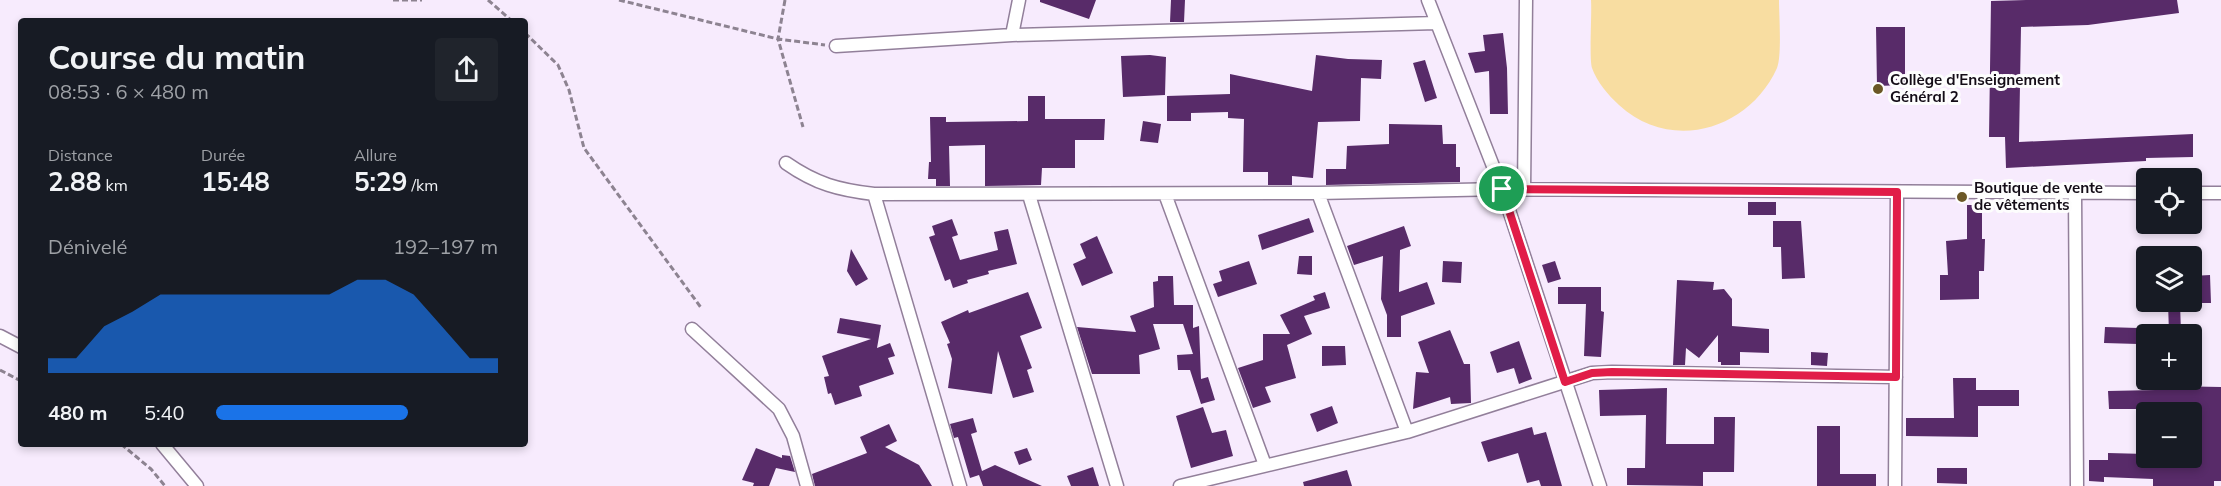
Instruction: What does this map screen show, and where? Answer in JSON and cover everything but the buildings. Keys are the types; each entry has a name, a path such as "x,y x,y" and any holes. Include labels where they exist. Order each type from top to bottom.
{"street":[{"path":"1012,35 1019,0"},
{"path":"1428,0 1502,189 1600,486"},
{"path":"1524,190 1526,0"},
{"path":"836,46 1012,35 1436,23"},
{"path":"786,163 824,185 845,191 874,194 1318,194 1502,189 2136,193"},
{"path":"1894,486 1897,192"},
{"path":"2075,193 2077,486"},
{"path":"2202,193 2221,193"},
{"path":"874,194 960,486"},
{"path":"1165,194 1264,465"},
{"path":"1318,194 1407,432"},
{"path":"1029,195 1118,486"},
{"path":"692,329 779,409 793,436 807,486"},
{"path":"0,336 18,345"},
{"path":"1180,486 1407,432 1592,373 1896,377"},
{"path":"164,447 197,486"}],"path":[{"path":"393,0 422,0"},
{"path":"488,0 509,18"},
{"path":"619,0 778,39 836,46"},
{"path":"785,0 778,39 802,127"},
{"path":"528,36 558,65 569,90 584,148 702,309"},
{"path":"0,370 18,379"},
{"path":"125,447 151,469 165,486"}],"shaded area":[{"path":"1591,0 1779,0 1780,45 1777,68 1764,89 1748,107 1728,120 1707,128 1684,131 1662,128 1640,120 1607,93 1592,68"}],"place":[{"name":"Collège d'Enseignement Général 2","path":"1878,89"},
{"name":"Boutique de vente de vêtements","path":"1962,197"}],"route":[{"path":"1502,189 1897,192 1896,377 1612,372 1592,373 1565,382 1502,189"}]}
